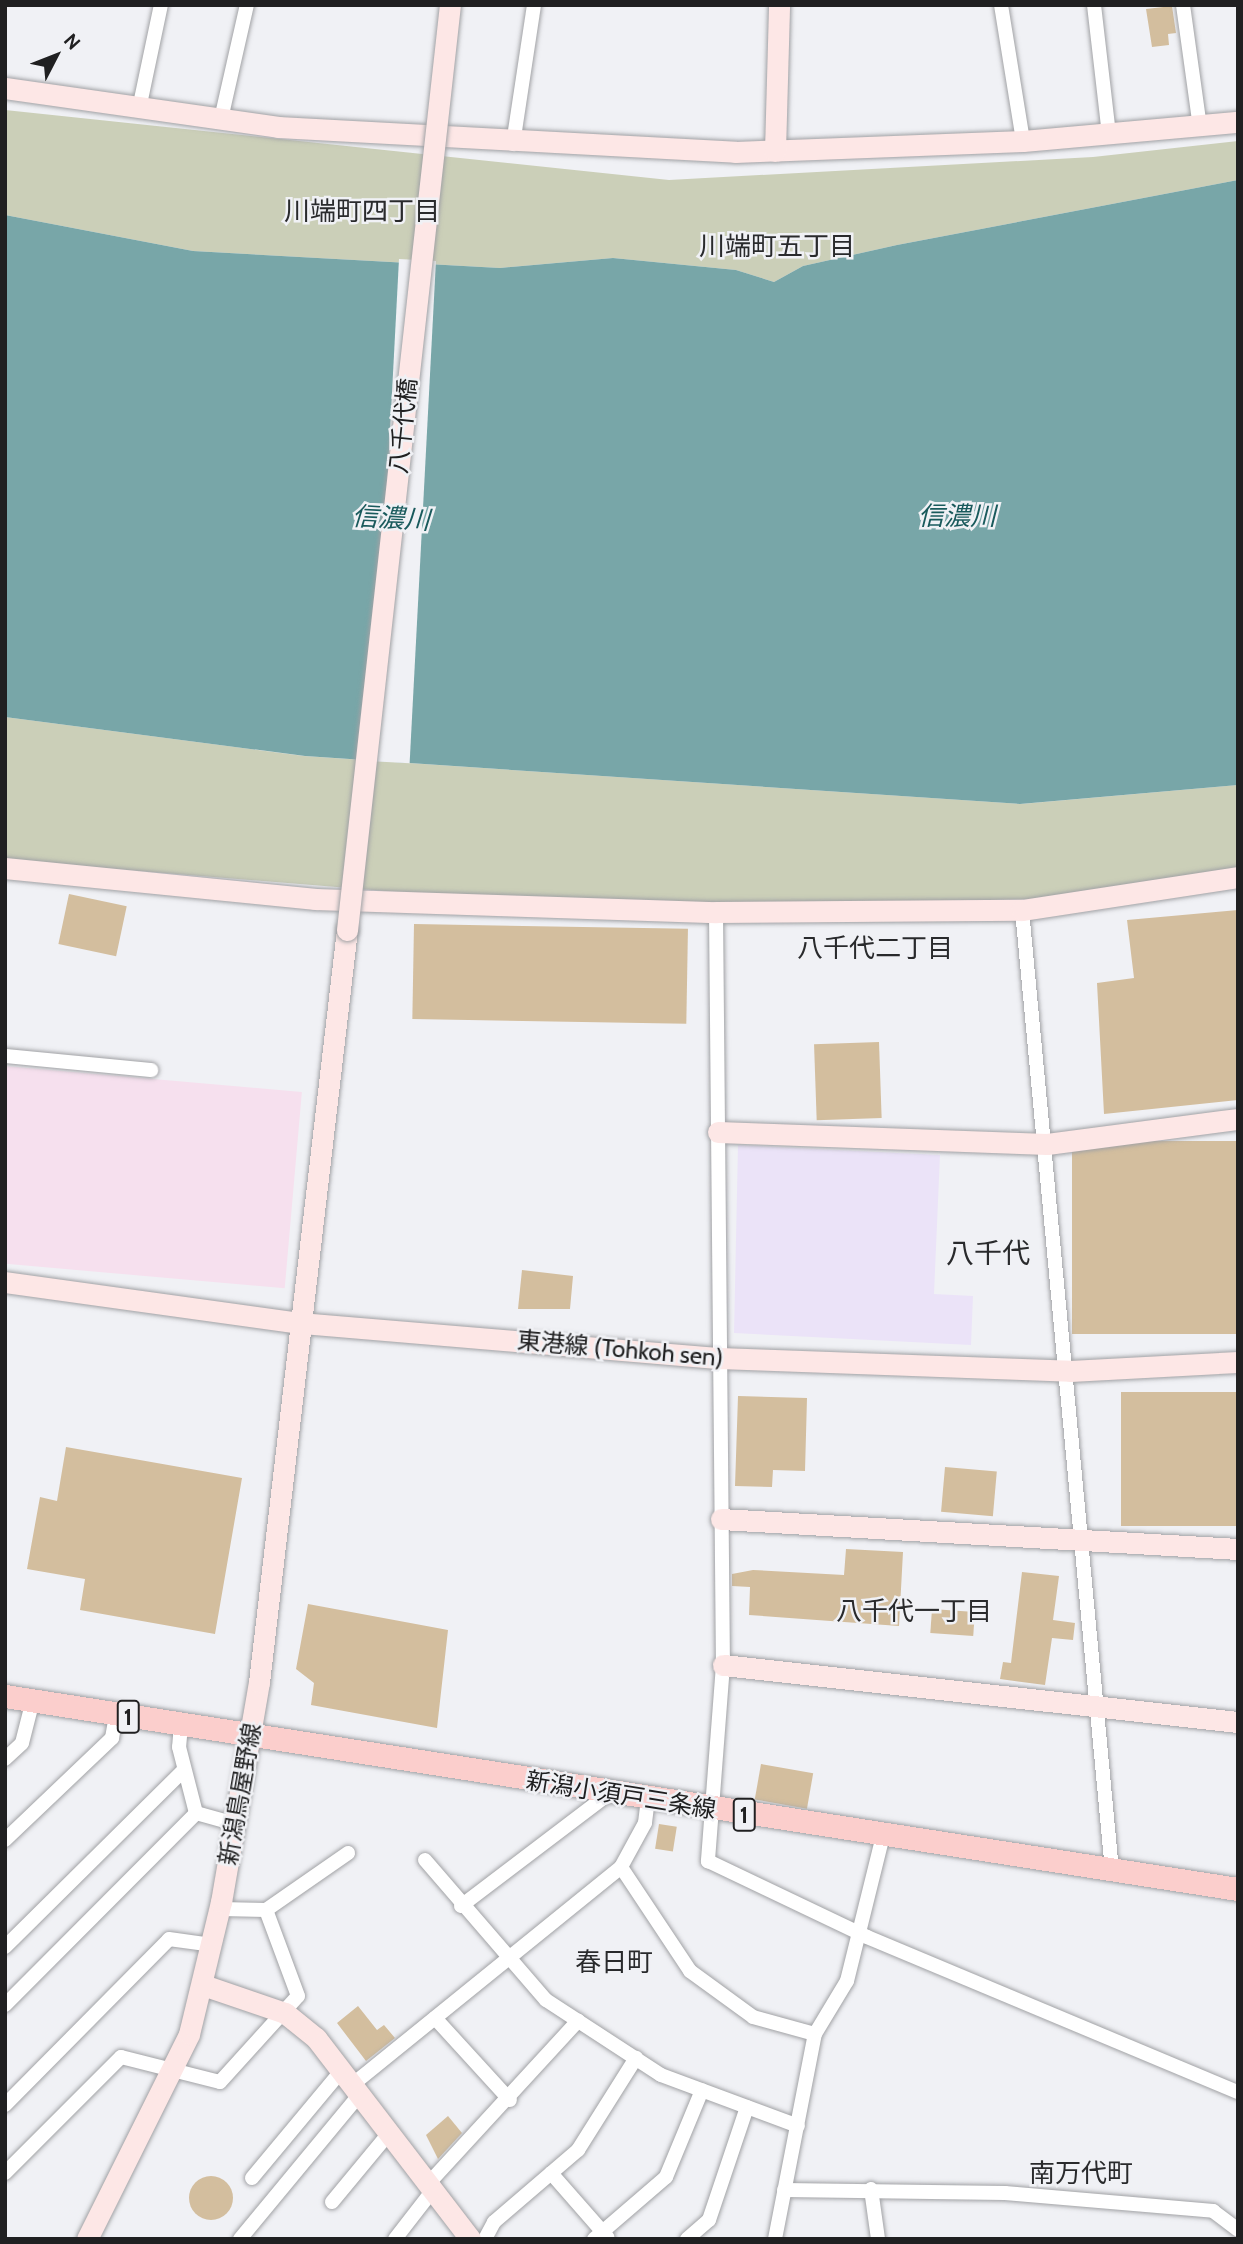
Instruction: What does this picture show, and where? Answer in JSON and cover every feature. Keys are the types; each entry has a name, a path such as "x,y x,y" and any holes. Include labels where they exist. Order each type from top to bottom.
{"main road":[{"name":"新潟小須戸三条線","path":"5,1696 648,1800 1238,1889"}],"street":[{"path":"139,109 161,5"},
{"path":"221,119 247,5"},
{"name":"八千代橋","path":"301,1323 450,5"},
{"path":"513,144 534,5"},
{"path":"775,151 779,5"},
{"path":"1001,5 1023,141"},
{"path":"1094,5 1109,135"},
{"path":"1183,5 1200,128"},
{"path":"5,88 221,119 513,144 775,151 1023,141 1200,128 1238,122"},
{"path":"5,868 315,899 716,912 1021,910 1238,877"},
{"path":"1021,910 1048,1144 1070,1371 1112,1871"},
{"path":"716,912 723,1665 716,1810 708,1861 859,1933 1238,2092"},
{"path":"5,1056 150,1070"},
{"path":"718,1132 1048,1144 1238,1119"},
{"name":"東港線 (Tohkoh sen)","path":"5,1282 301,1323 719,1358 1070,1371 1238,1362"},
{"name":"新潟鳥屋野線","path":"87,2239 173,2071 203,1985 252,1737 301,1323"},
{"path":"721,1519 1083,1544 1238,1549"},
{"path":"723,1665 1238,1722"},
{"path":"5,1759 22,1744 33,1700"},
{"path":"5,1840 112,1738 117,1715"},
{"path":"181,1725 184,1770 195,1813"},
{"path":"5,1947 184,1770"},
{"path":"461,1906 610,1793"},
{"path":"252,2178 350,2084 621,1867 645,1823 648,1800"},
{"path":"195,1813 236,1824"},
{"path":"5,2005 195,1813"},
{"path":"775,2239 815,2034 847,1981 883,1835"},
{"path":"220,1909 266,1910 348,1853"},
{"path":"425,1860 531,1988 636,2058 702,2090 798,2126"},
{"path":"621,1867 690,1971 753,2017 815,2034"},
{"path":"5,2173 121,2057 220,2082 299,1996 298,1984 266,1910"},
{"path":"5,2105 169,1939 212,1945"},
{"path":"203,1985 285,2013 350,2084 470,2239"},
{"path":"435,2018 510,2100"},
{"path":"396,2239 430,2187 579,2021"},
{"path":"485,2239 494,2222 578,2150 636,2058"},
{"path":"240,2239 350,2084"},
{"path":"551,2173 602,2236 666,2177 702,2090"},
{"path":"687,2239 709,2220 747,2107"},
{"path":"332,2202 389,2133"},
{"path":"784,2190 871,2189 1005,2193 1213,2211 1238,2230"},
{"path":"871,2189 878,2239"},
{"path":"1219,2218 1219,2239"}],"shaded area":[{"path":"5,1066 302,1092 285,1288 5,1264"},
{"path":"738,1145 940,1155 934,1294 973,1296 971,1345 734,1333"}],"green space":[{"path":"5,110 669,180 1093,157 1238,141 1238,180 897,245 803,266 774,282 736,270 613,258 500,268 193,251 5,215"},
{"path":"5,717 304,756 1021,804 1238,785 1238,870 1043,899 743,905 471,898 5,860"}],"water":[{"name":"信濃川","path":"1238,180 1238,785 1020,804 305,756 5,717 5,215 193,251 500,268 613,258 736,270 774,282 803,266 897,245"}],"pier":[{"path":"399,259 436,261 410,763 373,761"}],"building":[{"path":"1172,6 1176,33 1168,34 1169,45 1152,47 1146,9"},
{"path":"69,894 127,906 116,956 58,944"},
{"path":"1238,910 1238,1100 1104,1114 1097,983 1134,978 1127,920"},
{"path":"414,924 688,929 686,1024 412,1019"},
{"path":"879,1042 882,1118 817,1120 814,1044"},
{"path":"1072,1141 1238,1141 1238,1334 1072,1334"},
{"path":"522,1270 573,1276 570,1309 518,1309"},
{"path":"1121,1392 1238,1392 1238,1526 1121,1526"},
{"path":"738,1396 807,1398 805,1471 773,1470 772,1487 735,1486"},
{"path":"66,1447 242,1478 215,1634 80,1610 85,1579 27,1569 40,1497 57,1501"},
{"path":"945,1467 997,1472 993,1516 941,1512"},
{"path":"846,1549 903,1552 899,1626 749,1615 750,1587 732,1586 732,1574 753,1570 844,1575"},
{"path":"1022,1572 1059,1576 1053,1620 1075,1623 1073,1640 1052,1638 1045,1685 1000,1679 1003,1662 1011,1663"},
{"path":"308,1604 448,1630 437,1728 311,1705 314,1683 296,1669"},
{"path":"932,1609 975,1612 973,1636 930,1633"},
{"path":"761,1764 813,1773 807,1809 755,1799"},
{"path":"659,1824 677,1827 673,1852 655,1849"},
{"path":"358,2006 377,2030 384,2025 395,2038 366,2061 337,2023"},
{"path":"448,2116 462,2133 438,2159 426,2135"},
{"path":"211,2176 226,2183 233,2198 226,2213 211,2220 196,2213 189,2198 196,2183"}],"district":[{"name":"川端町四丁目","path":"362,212"},
{"name":"川端町五丁目","path":"777,247"},
{"name":"八千代二丁目","path":"875,949"},
{"name":"八千代","path":"988,1253"},
{"name":"八千代一丁目","path":"914,1612"},
{"name":"春日町","path":"614,1963"},
{"name":"南万代町","path":"1081,2174"}]}
